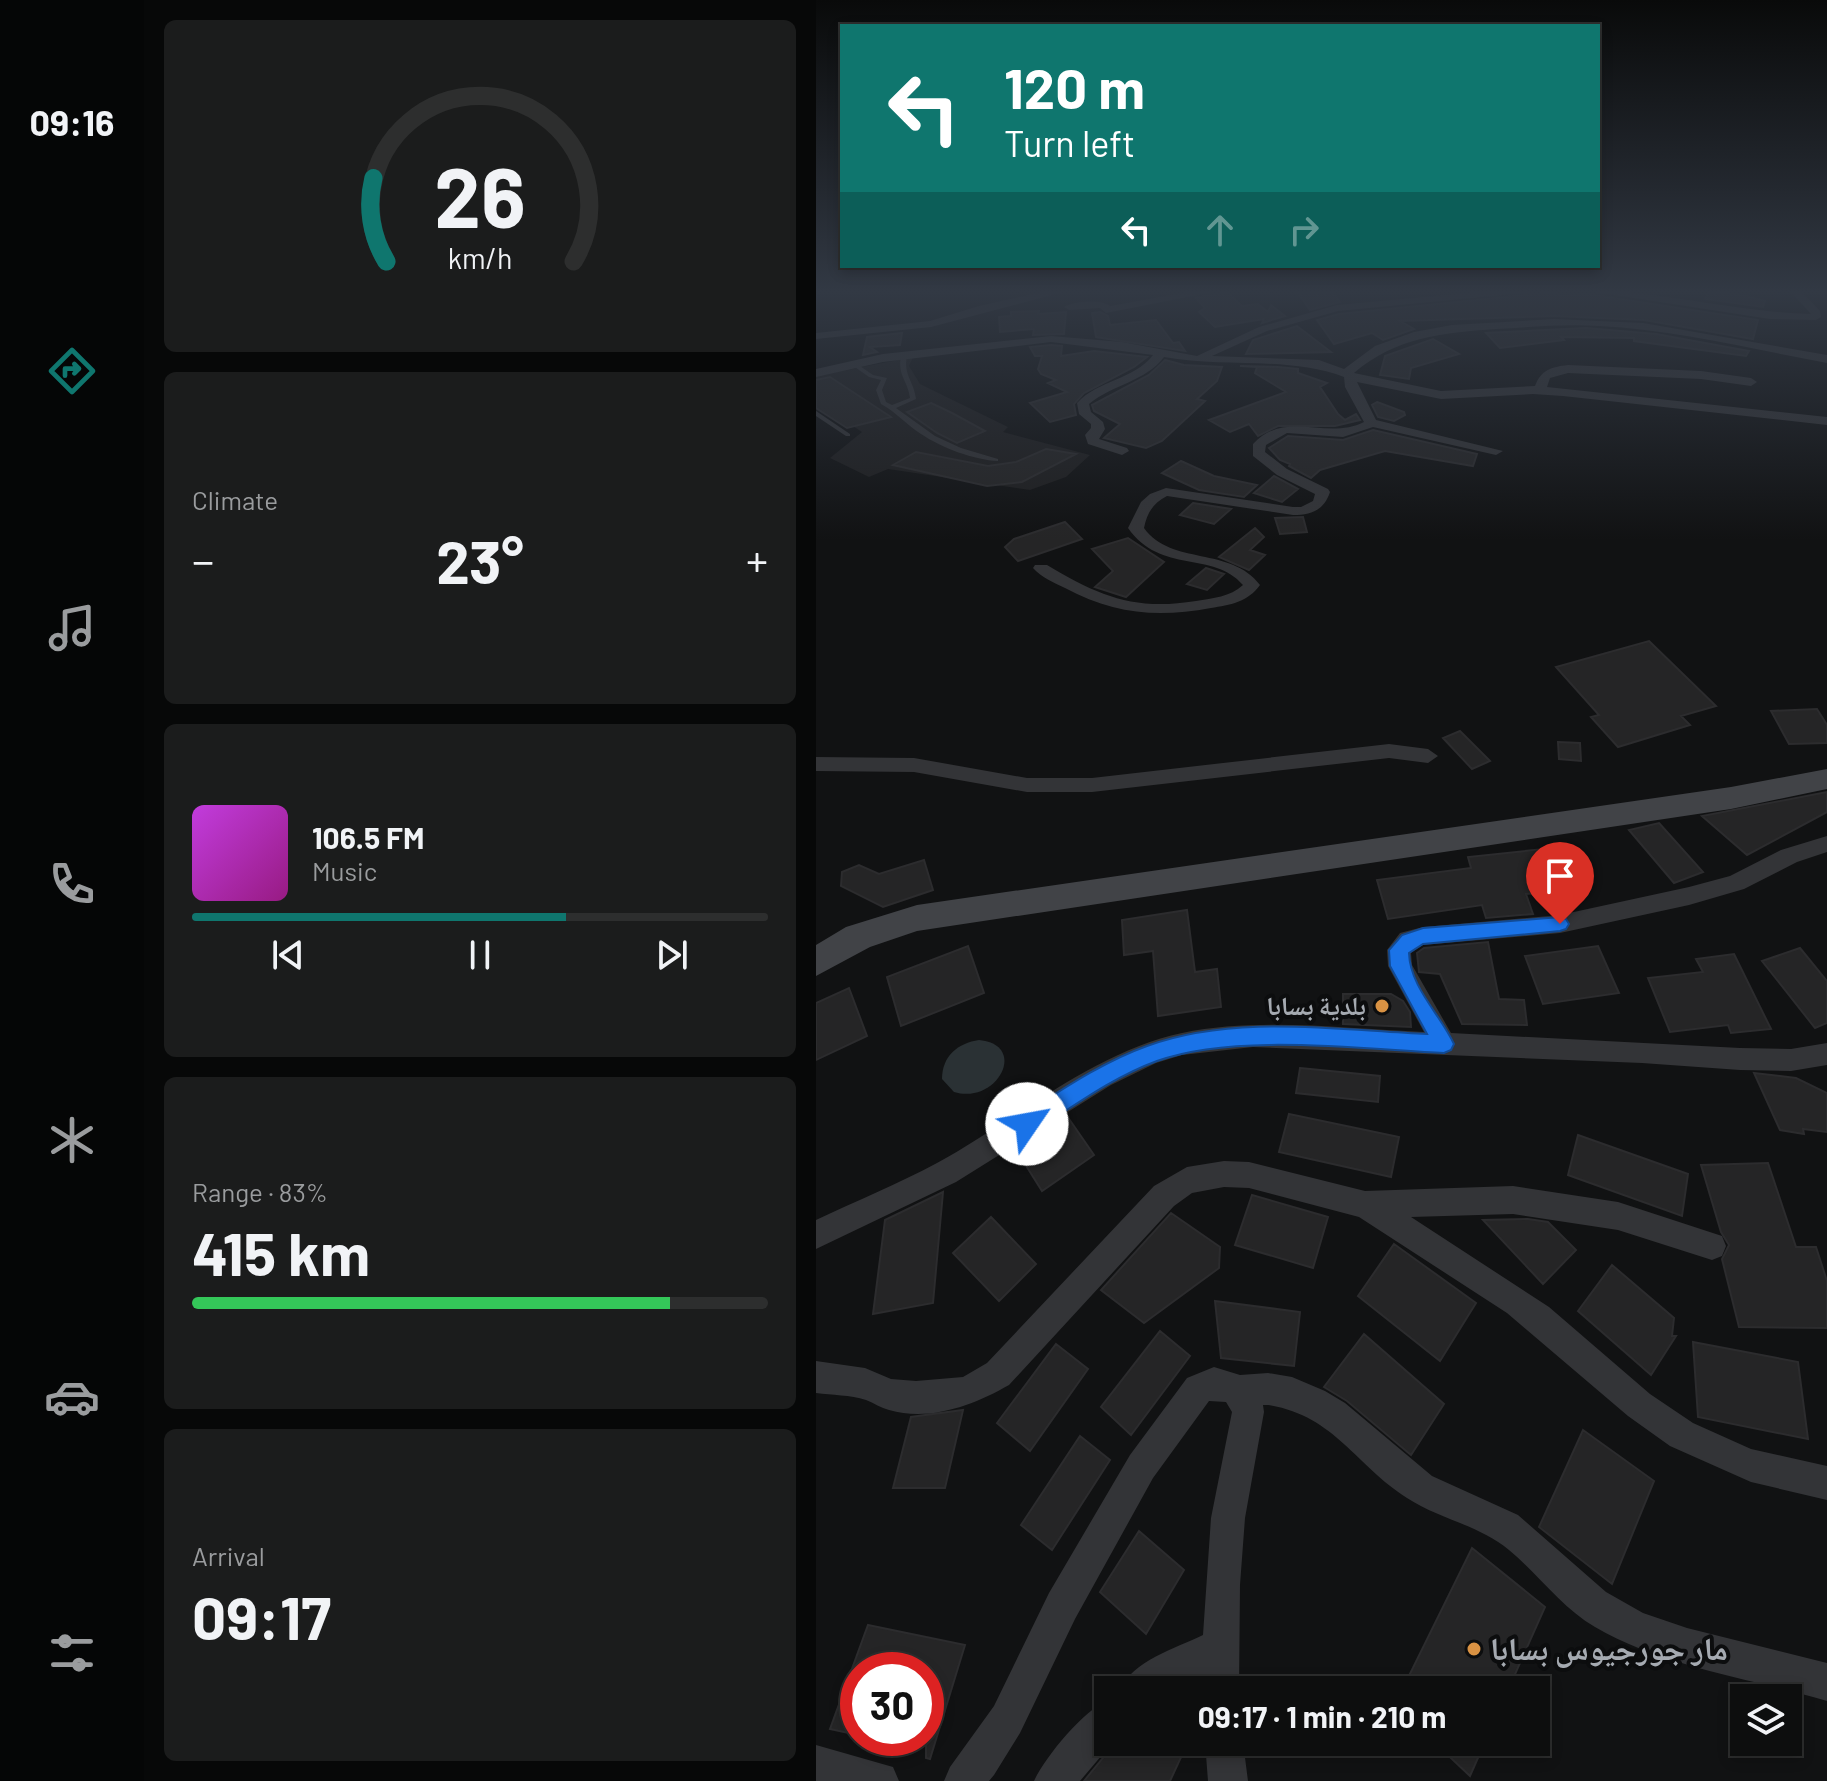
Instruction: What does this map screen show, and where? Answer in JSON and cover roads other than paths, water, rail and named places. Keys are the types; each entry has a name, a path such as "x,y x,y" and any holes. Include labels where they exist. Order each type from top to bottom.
{"street":[{"path":"1122,451 1093,441 1092,435 1098,429 1097,422 1085,414 1083,403 1102,388 1140,373"},
{"path":"1343,373 1441,395 1540,390 1827,421"},
{"path":"1540,390 1545,376 1550,373"},
{"path":"1659,373 1751,382"},
{"path":"1348,375 1351,387 1371,423 1496,451"},
{"path":"1041,568 1096,597 1122,608 1143,612 1188,608 1235,598 1252,585 1241,573 1160,548 1139,534 1138,519 1149,500 1158,494 1176,492 1266,509 1304,511 1322,500 1323,492 1282,472 1258,453 1260,444 1273,432 1283,429 1303,428 1333,435 1360,431 1371,423"},
{"path":"816,764 914,765 999,781 1052,786 1092,785 1389,751 1428,756"},
{"path":"816,962 858,937 917,918 1701,803 1827,779"},
{"path":"1444,1044 1400,966 1399,950 1408,940 1449,932 1560,924 1689,896 1736,883 1789,856 1827,844"},
{"path":"822,1229 946,1173 1102,1077 1150,1054 1182,1044 1253,1036 1740,1059 1791,1060 1827,1054"},
{"path":"816,1377 865,1384 891,1395 916,1397 966,1392 980,1386 998,1374 1021,1351 1164,1196 1187,1180 1203,1175 1249,1175 1365,1205 1527,1201 1618,1216 1712,1246"},
{"path":"1365,1205 1535,1315 1580,1350 1639,1405 1684,1436 1741,1464 1827,1483"},
{"path":"964,1781 978,1766 1010,1715 1061,1608 1131,1482 1178,1413 1207,1383 1228,1385 1240,1391 1246,1399 1248,1412 1228,1518 1220,1676"},
{"path":"1240,1391 1263,1387 1274,1389 1329,1408 1388,1463 1423,1490 1506,1527 1579,1594 1642,1632 1827,1682"},
{"path":"1162,1676 1221,1646"},
{"path":"1054,1781 1094,1735"},
{"path":"1225,1756 1228,1781"},
{"path":"816,1764 879,1781"}],"lane":[{"path":"867,373 885,379 879,390 883,403 921,431 949,447 996,460"},
{"path":"892,407 913,399 913,392 902,373"},
{"path":"816,413 848,435"}],"place":[{"name":"بلدية بسابا","path":"1382,1006"},
{"name":"مار جورجيوس بسابا","path":"1474,1649"}]}
